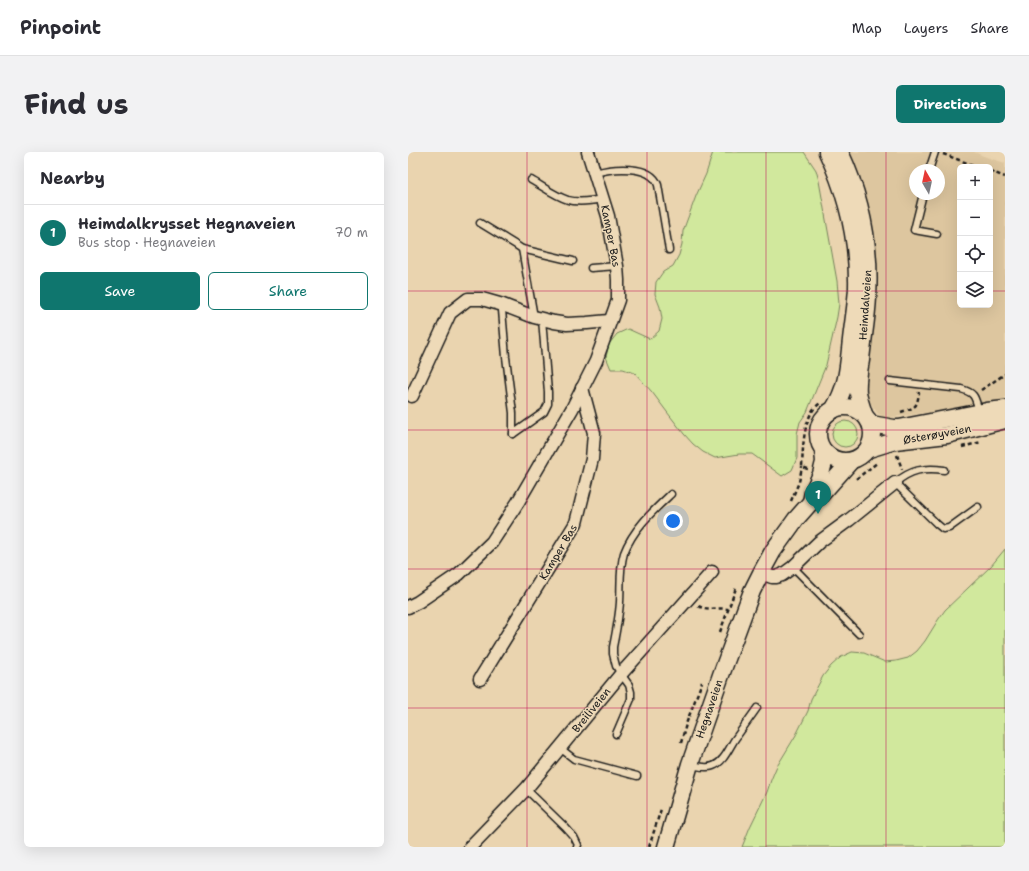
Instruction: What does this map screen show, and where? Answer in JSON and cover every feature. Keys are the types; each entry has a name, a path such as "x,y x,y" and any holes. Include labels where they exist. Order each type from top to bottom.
{"main road":[{"name":"Heimdalveien","path":"827,152 841,186 847,206 854,241 856,273 856,302 845,384 839,400 828,404"},
{"name":"Heimdalveien","path":"840,152 852,180 860,207 868,258 868,296 858,394 868,419"},
{"path":"828,404 849,406 858,409 868,419 873,432 869,449 858,458 851,461 830,458 818,440 818,428 826,414 828,404"},
{"name":"Østerøyveien","path":"869,449 895,441 969,430 980,419 1005,409"},
{"name":"Østerøyveien","path":"868,419 899,428 980,419 1005,420"},
{"name":"Hegnaveien","path":"811,502 813,492 821,474 824,462 824,451"},
{"name":"Hegnaveien","path":"666,847 690,764 752,591 785,534 796,519 811,502 819,497 851,461"}],"street":[{"name":"Kamper Bas","path":"408,607 418,602 459,574 492,542 518,502 596,361 609,321 618,300 618,280 612,232 588,152"},
{"path":"412,396 450,313 468,299 482,299 538,318 567,324 587,324 609,321"},
{"name":"Kamper Bas","path":"480,679 576,523 592,459 594,433 582,388"},
{"path":"761,574 772,577 782,575 793,567 819,542 849,520 899,479"},
{"name":"Breiliveien","path":"470,847 526,789 621,674 712,572"}],"lane":[{"path":"931,164 936,152"},
{"path":"595,173 618,169 644,171 658,182 669,250"},
{"path":"531,180 568,200 590,201 603,199"},
{"path":"922,200 914,230 937,234"},
{"path":"480,224 522,249 573,261"},
{"path":"503,305 502,310 506,358 513,414 513,434 544,412 548,404 548,392 538,318 522,249"},
{"path":"591,268 617,266"},
{"path":"890,381 969,391 974,396 980,419"},
{"path":"944,470 932,468 919,470 899,479 937,524 943,529 949,528 978,506"},
{"path":"616,734 631,699 629,685 621,674 614,660 613,647 620,603 621,564 624,553 637,529 671,494"},
{"path":"793,567 859,634"},
{"path":"690,764 703,768 713,766 718,763 757,708"},
{"path":"560,748 574,758 637,776"},
{"path":"526,789 574,837 578,847"}],"path":[{"path":"936,152 970,164"},
{"path":"993,172 1005,176"},
{"path":"974,396 1005,374"},
{"path":"896,414 916,406 918,402 920,384"},
{"path":"809,469 802,467 804,437 808,421 814,410 828,404"},
{"path":"897,455 899,479"},
{"path":"688,599 693,604 703,609 728,609"}],"shaded area":[{"path":"849,152 974,152 1005,163 1005,402 887,418 878,414 868,399 862,381 870,224"}],"green space":[{"path":"713,152 804,152 816,170 819,181 837,281 839,304 826,365 807,412 800,422 797,434 797,458 792,470 782,476 752,454 739,454 715,458 703,452 684,434 652,392 635,373 623,369 611,369 606,357 609,344 617,334 628,329 650,339 659,331 662,319 660,307 655,294 656,282 663,272 673,266 679,255 683,231 706,174"},
{"path":"845,421 854,425 858,434 854,443 845,447 836,443 832,434 836,425"},
{"path":"1005,549 1005,847 742,847 767,792 776,768 796,735 808,711 811,699 823,676 831,666 841,657 852,652 864,653 885,662 908,658 917,651 925,641 945,610 991,566"}],"place":[{"name":"Heimdalkrysset Hegnaveien","path":"818,514"}]}
